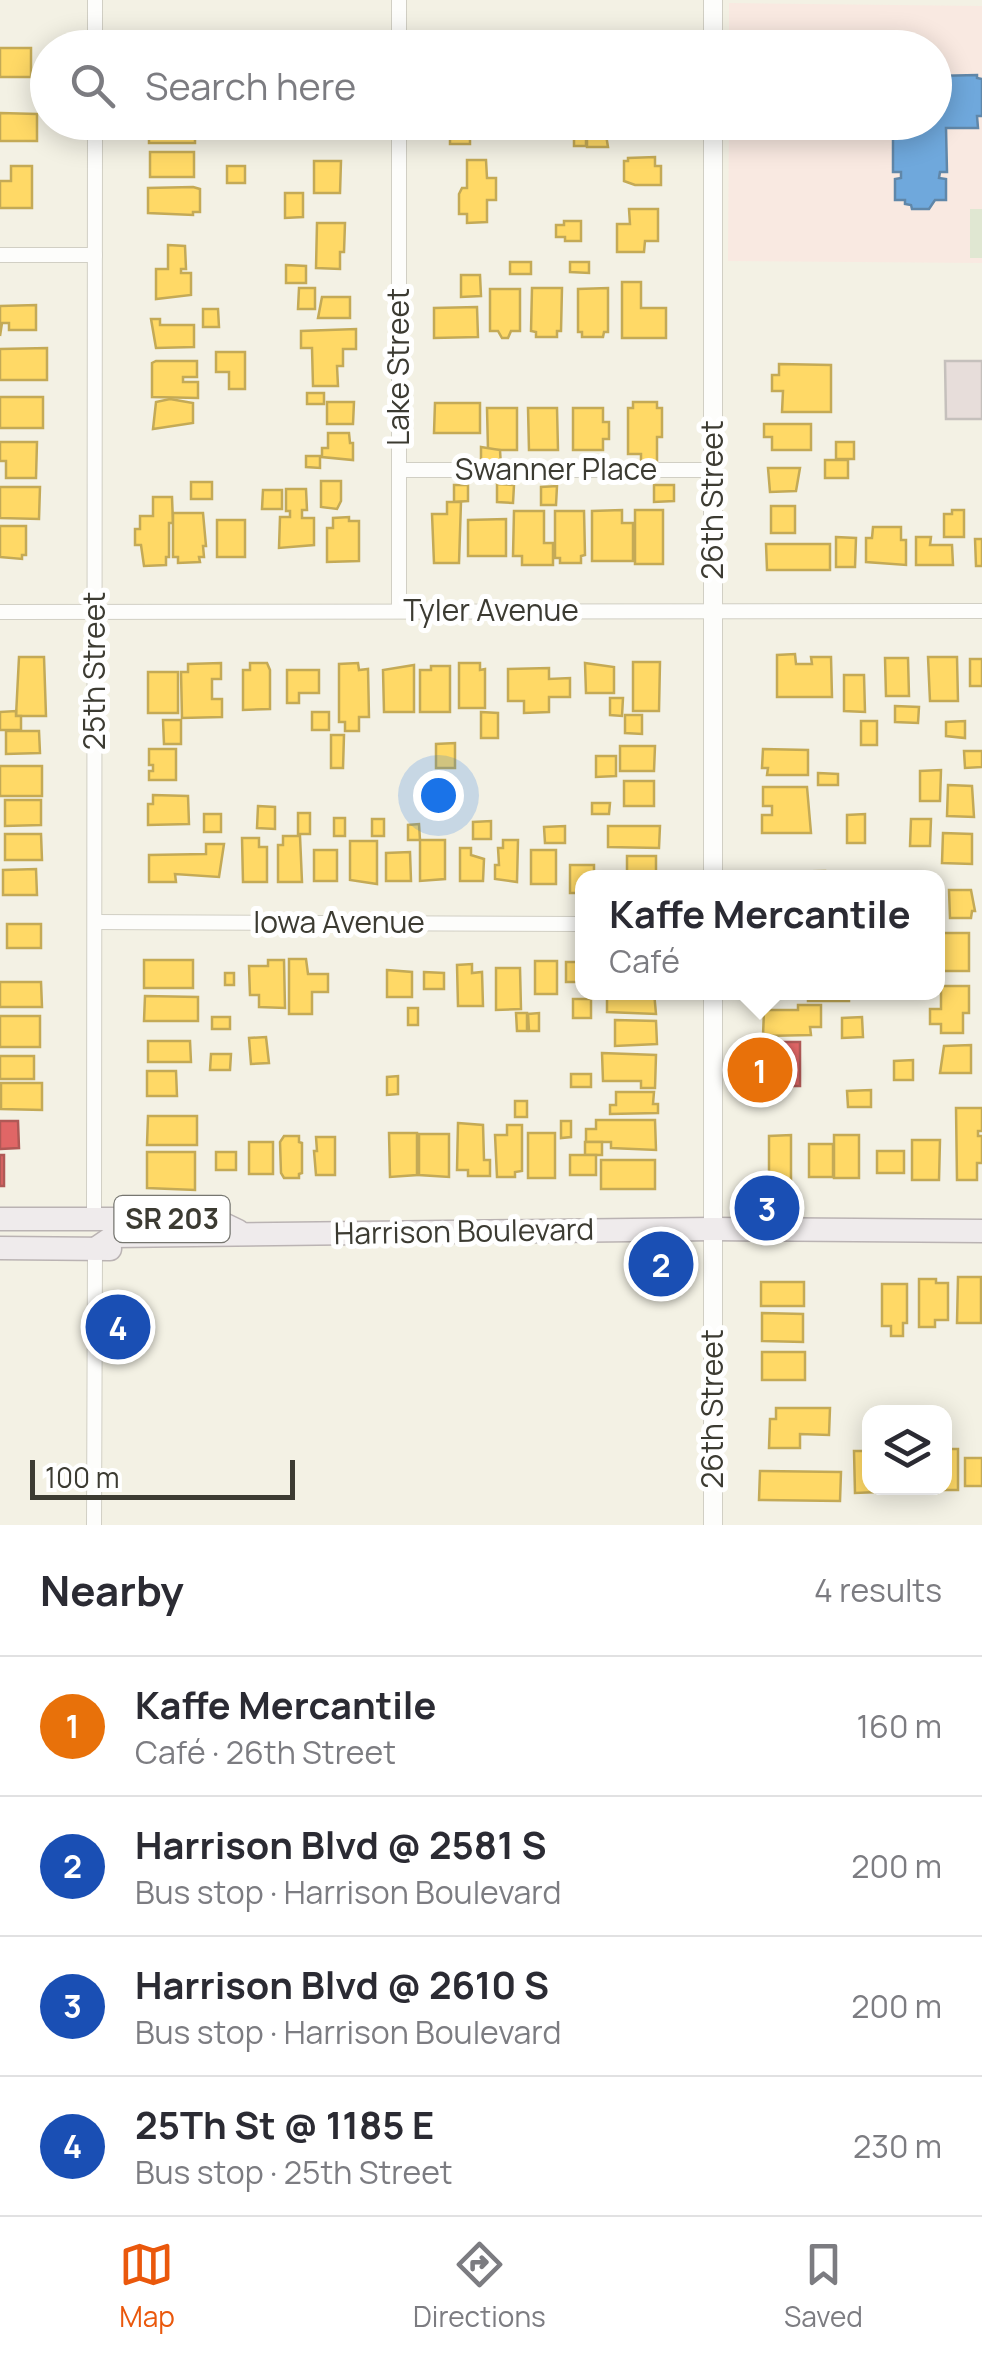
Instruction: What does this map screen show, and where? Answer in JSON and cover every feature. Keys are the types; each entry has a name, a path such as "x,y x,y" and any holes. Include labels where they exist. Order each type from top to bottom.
{"main road":[{"name":"Harrison Boulevard","path":"0,1219 213,1219 246,1234 712,1229 982,1231"},
{"path":"0,1234 73,1233 94,1219"},
{"path":"95,1248 114,1236 246,1234"},
{"name":"SR 203","path":"0,1248 95,1248"}],"street":[{"path":"94,0 95,30"},
{"path":"399,0 399,30"},
{"path":"713,0 713,30"},
{"name":"25th Street","path":"94,1219 95,140"},
{"name":"Lake Street","path":"399,140 399,612"},
{"name":"26th Street","path":"713,140 713,870"},
{"path":"0,255 95,255"},
{"name":"Swanner Place","path":"399,470 713,470"},
{"name":"Tyler Avenue","path":"0,612 982,611"},
{"name":"Iowa Avenue","path":"94,922 575,924"},
{"name":"26th Street","path":"713,1000 713,1525"},
{"path":"94,1525 95,1248"}],"shaded area":[{"path":"729,3 982,6 982,263 728,261 729,140 952,140 952,30 729,30"}],"green space":[{"path":"970,209 982,209 982,258 970,258"}],"building: Homes":[{"path":"0,48 30,48 30,77 0,77"},
{"path":"0,113 30,114 30,140 37,141 0,141"},
{"path":"149,140 195,140 195,143"},
{"path":"450,140 470,140 470,144 450,144"},
{"path":"574,140 586,140 586,146 574,146"},
{"path":"587,140 607,140 608,147 587,147"},
{"path":"150,152 194,152 194,177 150,177"},
{"path":"655,157 655,166 661,166 661,185 624,181 624,161"},
{"path":"467,160 486,160 487,178 496,178 496,200 487,200 487,222 467,223 467,214 459,214 459,194 467,188"},
{"path":"314,161 341,161 340,193 314,193"},
{"path":"11,166 32,166 32,208 0,208 0,181 11,181"},
{"path":"227,166 245,166 245,183 227,183"},
{"path":"148,188 200,189 200,212 148,213"},
{"path":"285,193 303,193 303,217 285,218"},
{"path":"629,209 658,209 658,241 645,241 644,252 617,252 617,224 630,224"},
{"path":"564,221 581,221 581,241 556,237 556,225 564,225"},
{"path":"317,223 345,223 340,269 316,268"},
{"path":"168,245 185,246 186,269 181,269 181,273 191,273 191,295 156,299 156,269 168,269"},
{"path":"510,262 531,262 531,274 510,274"},
{"path":"570,262 589,262 589,273 570,272"},
{"path":"286,265 306,266 306,283 286,283"},
{"path":"461,275 480,275 481,296 461,297"},
{"path":"622,282 641,282 641,308 666,308 666,338 622,338"},
{"path":"299,288 315,288 315,309 298,309"},
{"path":"532,288 562,288 561,331 557,331 557,337 536,337 536,332 531,331"},
{"path":"608,288 608,332 603,337 582,337 582,332 578,332 578,289"},
{"path":"490,289 520,289 520,331 511,331 508,338 490,331"},
{"path":"322,297 350,297 350,318 318,318"},
{"path":"36,305 36,330 9,330 9,323 2,323 0,336 0,306"},
{"path":"477,307 478,337 434,338 434,308"},
{"path":"203,309 218,309 219,327 203,327"},
{"path":"151,319 160,319 160,325 194,325 194,347 156,348"},
{"path":"356,329 356,349 343,349 343,366 337,366 338,386 313,386 312,348 301,348 301,331"},
{"path":"47,348 47,380 0,380 0,349"},
{"path":"216,352 245,352 245,389 229,389 229,372 216,372"},
{"path":"197,361 197,377 183,377 183,382 198,382 198,398 152,397 152,363"},
{"path":"779,364 831,365 831,412 782,412 783,391 772,391 772,375 779,375"},
{"path":"307,393 324,393 324,404 307,404"},
{"path":"0,397 43,397 43,428 0,428"},
{"path":"170,399 193,403 193,423 153,429 156,402"},
{"path":"327,402 354,402 353,424 327,424"},
{"path":"633,402 657,402 657,408 662,408 657,462 641,462 641,454 628,454 628,408 633,408"},
{"path":"435,403 480,403 480,433 434,433"},
{"path":"487,408 517,408 517,450 488,450"},
{"path":"528,408 557,408 558,450 529,450"},
{"path":"573,408 603,408 603,422 609,422 609,439 603,439 603,450 573,450"},
{"path":"764,424 811,424 811,450 772,450 772,437 764,437"},
{"path":"328,433 349,433 353,460 322,457 322,448 328,448"},
{"path":"0,442 37,442 36,478 6,478 6,461 0,461"},
{"path":"836,442 854,442 854,459 836,459"},
{"path":"481,447 500,450 501,467 481,467"},
{"path":"306,456 320,456 320,468 306,467"},
{"path":"825,460 848,460 848,478 825,478"},
{"path":"768,468 800,468 796,491 770,492"},
{"path":"321,481 341,481 337,509 321,507"},
{"path":"191,482 212,482 212,499 191,499"},
{"path":"497,484 514,485 513,503 497,502"},
{"path":"454,485 468,485 468,501 454,502"},
{"path":"654,485 674,485 674,501 654,502"},
{"path":"557,486 556,505 541,505 541,487"},
{"path":"0,487 40,487 39,519 0,518"},
{"path":"286,489 306,489 307,510 302,510 302,518 314,518 314,545 279,548 280,517 290,517 290,511 286,511"},
{"path":"263,490 282,490 282,509 262,509"},
{"path":"153,497 172,497 169,557 166,565 144,566 141,545 135,545 135,529 140,529 140,516 153,516"},
{"path":"447,502 461,502 459,563 434,563 432,514 447,514"},
{"path":"771,506 795,506 795,533 771,533"},
{"path":"622,510 622,523 633,523 633,561 592,561 592,511"},
{"path":"635,510 663,510 663,564 635,564"},
{"path":"952,510 964,510 964,537 944,537 944,514 952,514"},
{"path":"514,511 544,511 544,543 553,543 553,565 522,565 522,556 513,556"},
{"path":"555,511 584,511 585,555 581,556 581,563 560,563 560,558 555,558"},
{"path":"173,513 203,513 206,546 200,562 178,563 178,557 173,557"},
{"path":"349,517 349,521 359,521 359,561 327,562 327,528 333,528 333,518"},
{"path":"506,519 506,556 468,556 468,520"},
{"path":"217,520 245,520 245,557 217,557"},
{"path":"0,526 26,526 26,555 22,559 0,557"},
{"path":"873,527 901,527 901,540 906,540 906,565 866,562 866,538 872,538"},
{"path":"836,537 856,538 855,567 836,567"},
{"path":"916,537 931,537 930,545 952,545 953,565 916,565"},
{"path":"975,539 982,539 982,566 976,566"},
{"path":"766,544 830,544 830,570 767,570"},
{"path":"795,654 796,664 812,664 811,657 831,657 832,697 777,697 777,655"},
{"path":"19,657 44,657 46,716 16,716"},
{"path":"928,657 957,657 958,701 930,701"},
{"path":"885,658 908,658 909,696 886,696"},
{"path":"970,659 982,659 982,686 970,686"},
{"path":"633,662 660,662 659,711 633,711"},
{"path":"221,663 221,679 212,679 212,699 222,699 222,717 182,718 181,672 188,672 188,664"},
{"path":"250,663 267,663 270,709 243,710 243,670 250,670"},
{"path":"358,663 359,670 368,669 369,717 359,717 359,731 345,731 345,722 339,722 339,664"},
{"path":"459,663 480,663 480,670 485,669 485,708 459,708"},
{"path":"585,663 614,667 614,693 586,693"},
{"path":"414,665 414,712 384,712 383,670"},
{"path":"431,666 450,666 450,712 420,712 420,670 431,670"},
{"path":"549,668 549,679 570,678 570,697 549,697 549,712 524,713 524,701 508,701 508,669"},
{"path":"287,670 319,670 319,693 299,693 299,703 287,703"},
{"path":"148,672 178,672 178,713 148,713"},
{"path":"844,675 864,675 865,712 844,711"},
{"path":"610,698 623,698 622,716 610,715"},
{"path":"895,706 919,707 918,723 895,722"},
{"path":"16,711 16,716 21,716 21,730 0,730 0,712"},
{"path":"312,712 329,712 329,730 312,730"},
{"path":"481,712 498,713 498,738 481,738"},
{"path":"625,715 642,715 642,734 625,733"},
{"path":"163,720 181,720 181,744 164,744"},
{"path":"861,721 877,721 877,745 861,745"},
{"path":"965,721 965,738 946,736 946,722"},
{"path":"6,731 39,731 40,753 6,754"},
{"path":"331,735 344,735 343,768 331,768"},
{"path":"455,743 455,768 436,768 436,744"},
{"path":"620,746 655,746 654,771 620,771"},
{"path":"149,749 176,749 176,780 149,780 153,765 149,765"},
{"path":"763,749 808,750 808,775 767,775 768,768 762,768"},
{"path":"964,751 982,751 982,767 965,768"},
{"path":"596,756 616,756 616,776 596,777"},
{"path":"0,766 42,766 42,796 0,796"},
{"path":"941,770 940,801 920,801 920,771"},
{"path":"818,773 838,774 838,785 818,785"},
{"path":"624,781 654,781 654,806 624,806"},
{"path":"435,784 456,784 456,811 435,811"},
{"path":"948,785 972,786 974,817 947,816"},
{"path":"763,787 807,787 811,833 762,833 762,815 772,815 772,806 763,806"},
{"path":"153,795 188,796 189,824 148,825 148,804 153,804"},
{"path":"5,800 41,800 41,825 5,826"},
{"path":"592,803 610,803 609,814 592,814"},
{"path":"258,806 275,807 275,829 257,828"},
{"path":"298,813 310,813 310,834 298,834"},
{"path":"204,814 221,814 221,832 204,832"},
{"path":"865,814 865,843 847,843 847,815"},
{"path":"334,818 345,818 345,836 334,836"},
{"path":"372,819 384,819 384,836 372,836"},
{"path":"911,819 931,819 930,846 910,846"},
{"path":"491,821 491,839 473,839 473,822"},
{"path":"419,824 420,840 408,840 408,825"},
{"path":"565,826 565,843 545,843 544,827"},
{"path":"608,826 660,826 659,848 608,847"},
{"path":"943,833 972,834 972,864 942,863"},
{"path":"5,834 41,834 42,860 5,860"},
{"path":"283,836 300,836 302,882 278,882 278,845 283,845"},
{"path":"242,838 259,838 259,847 267,847 267,882 243,882"},
{"path":"420,840 445,840 445,879 420,881"},
{"path":"503,840 518,840 517,882 495,879 498,848 503,848"},
{"path":"350,841 377,841 377,884 350,880"},
{"path":"206,844 224,844 219,877 175,874 176,882 149,882 149,855 206,854"},
{"path":"460,848 471,848 471,855 484,859 483,881 460,881"},
{"path":"314,850 337,850 337,881 314,881"},
{"path":"531,850 556,850 556,884 531,884"},
{"path":"410,852 411,881 386,881 386,853"},
{"path":"627,856 656,856 656,870 627,870"},
{"path":"570,865 594,865 594,870 575,870 575,893 570,893"},
{"path":"36,869 37,895 3,895 3,870"},
{"path":"949,890 971,890 975,911 971,918 950,918"},
{"path":"7,924 41,924 41,948 7,948"},
{"path":"945,933 969,933 969,971 945,971"},
{"path":"289,959 306,959 308,974 328,974 328,992 312,992 312,1014 289,1014"},
{"path":"144,960 193,960 193,988 144,988"},
{"path":"268,960 284,960 285,1008 259,1007 259,995 250,995 249,966 268,966"},
{"path":"535,961 557,961 557,994 535,994"},
{"path":"566,962 575,962 575,982 566,982"},
{"path":"472,964 472,973 482,972 483,1006 458,1006 457,965"},
{"path":"496,968 520,968 521,1009 496,1010"},
{"path":"387,970 412,972 412,997 387,997"},
{"path":"424,972 444,973 444,989 424,989"},
{"path":"225,973 234,973 234,985 225,985"},
{"path":"0,982 41,982 42,1007 0,1007"},
{"path":"945,986 969,986 969,1013 963,1013 963,1033 941,1033 941,1024 930,1024 930,1009 941,1009"},
{"path":"145,996 198,997 198,1021 144,1021"},
{"path":"573,999 591,1000 591,1018 573,1018"},
{"path":"607,1000 655,1000 656,1014 607,1012"},
{"path":"798,1005 821,1005 821,1027 810,1027 811,1035 763,1036 764,1010 798,1010"},
{"path":"408,1008 418,1008 418,1025 408,1025"},
{"path":"516,1013 527,1013 527,1031 517,1031"},
{"path":"539,1013 539,1031 529,1031 528,1014"},
{"path":"0,1016 40,1016 40,1047 0,1047"},
{"path":"212,1017 230,1017 230,1029 212,1029"},
{"path":"862,1017 863,1037 842,1038 842,1018"},
{"path":"615,1020 656,1021 657,1044 615,1046"},
{"path":"266,1037 269,1063 251,1064 249,1038"},
{"path":"148,1041 190,1041 191,1062 148,1062"},
{"path":"971,1045 971,1073 940,1073 944,1046"},
{"path":"602,1053 656,1055 655,1088 641,1088 641,1081 603,1081"},
{"path":"211,1054 231,1054 230,1070 210,1070"},
{"path":"0,1056 34,1056 34,1079 0,1079"},
{"path":"913,1060 913,1080 894,1080 894,1061"},
{"path":"147,1071 176,1071 177,1096 147,1096"},
{"path":"571,1074 591,1074 591,1087 571,1087"},
{"path":"398,1076 398,1094 387,1095 387,1077"},
{"path":"1,1083 42,1083 42,1110 1,1109"},
{"path":"871,1090 871,1107 848,1107 847,1091"},
{"path":"616,1092 654,1092 653,1104 658,1104 658,1113 610,1114 610,1105 616,1105"},
{"path":"515,1101 527,1101 527,1117 515,1117"},
{"path":"956,1108 982,1108 982,1131 978,1131 978,1136 982,1136 982,1163 977,1163 977,1180 957,1180"},
{"path":"148,1116 197,1116 197,1145 147,1145"},
{"path":"596,1120 655,1120 656,1150 611,1148 611,1142 586,1142 586,1129 596,1129"},
{"path":"561,1121 571,1121 571,1137 561,1138"},
{"path":"458,1123 483,1125 484,1160 490,1160 490,1176 468,1176 468,1170 457,1170"},
{"path":"507,1125 522,1125 522,1171 515,1172 515,1177 497,1177 495,1135 507,1135"},
{"path":"389,1133 417,1133 417,1175 390,1177"},
{"path":"528,1133 555,1133 555,1178 528,1178"},
{"path":"419,1134 449,1134 449,1177 419,1175"},
{"path":"791,1135 791,1182 769,1182 769,1136"},
{"path":"834,1135 859,1135 859,1178 834,1178"},
{"path":"284,1136 299,1136 302,1143 299,1178 284,1178 281,1173 280,1142"},
{"path":"316,1137 335,1137 335,1175 316,1175"},
{"path":"912,1140 940,1140 939,1180 912,1180"},
{"path":"249,1142 273,1142 273,1174 249,1174"},
{"path":"585,1142 602,1142 602,1155 585,1155"},
{"path":"809,1144 833,1144 833,1177 809,1177"},
{"path":"877,1151 904,1151 904,1173 877,1173"},
{"path":"147,1152 195,1152 195,1190 147,1188"},
{"path":"216,1152 236,1152 236,1170 216,1170"},
{"path":"570,1155 596,1155 596,1175 570,1175"},
{"path":"601,1160 655,1160 655,1189 601,1189"},
{"path":"958,1277 981,1277 981,1323 957,1323"},
{"path":"919,1279 948,1283 948,1320 935,1320 935,1327 919,1327"},
{"path":"761,1282 804,1282 804,1306 761,1306"},
{"path":"882,1284 907,1284 903,1336 891,1336 891,1326 882,1326"},
{"path":"762,1313 803,1314 803,1342 762,1341"},
{"path":"762,1352 805,1352 805,1380 762,1380"},
{"path":"776,1408 830,1408 829,1435 800,1434 800,1448 769,1448 770,1419 776,1419"},
{"path":"952,1449 958,1449 958,1490 952,1490"},
{"path":"854,1451 862,1451 862,1493 855,1493"},
{"path":"965,1458 982,1458 982,1486 965,1486"},
{"path":"760,1471 841,1472 840,1501 759,1500"}],"building: Shops":[{"path":"764,1042 800,1042 800,1086 763,1086 763,1080 748,1080 748,1057 764,1057"},
{"path":"0,1121 18,1121 19,1148 0,1149"},
{"path":"0,1155 4,1155 4,1186 0,1186"}],"building: Schools":[{"path":"977,75 982,79 982,116 977,116 978,128 952,128 952,76"},
{"path":"893,140 946,140 947,172 940,172 939,178 946,179 946,200 935,200 929,209 912,209 905,200 895,200 895,179 901,178 901,172 893,172"}],"building: Other":[{"path":"945,361 982,361 982,419 946,419"}],"place":[{"name":"Kaffe Mercantile","path":"760,1070"},
{"name":"Harrison Blvd @ 2610 S","path":"767,1208"},
{"name":"Harrison Blvd @ 2581 S","path":"661,1264"},
{"name":"25Th St @ 1185 E","path":"118,1327"}]}
